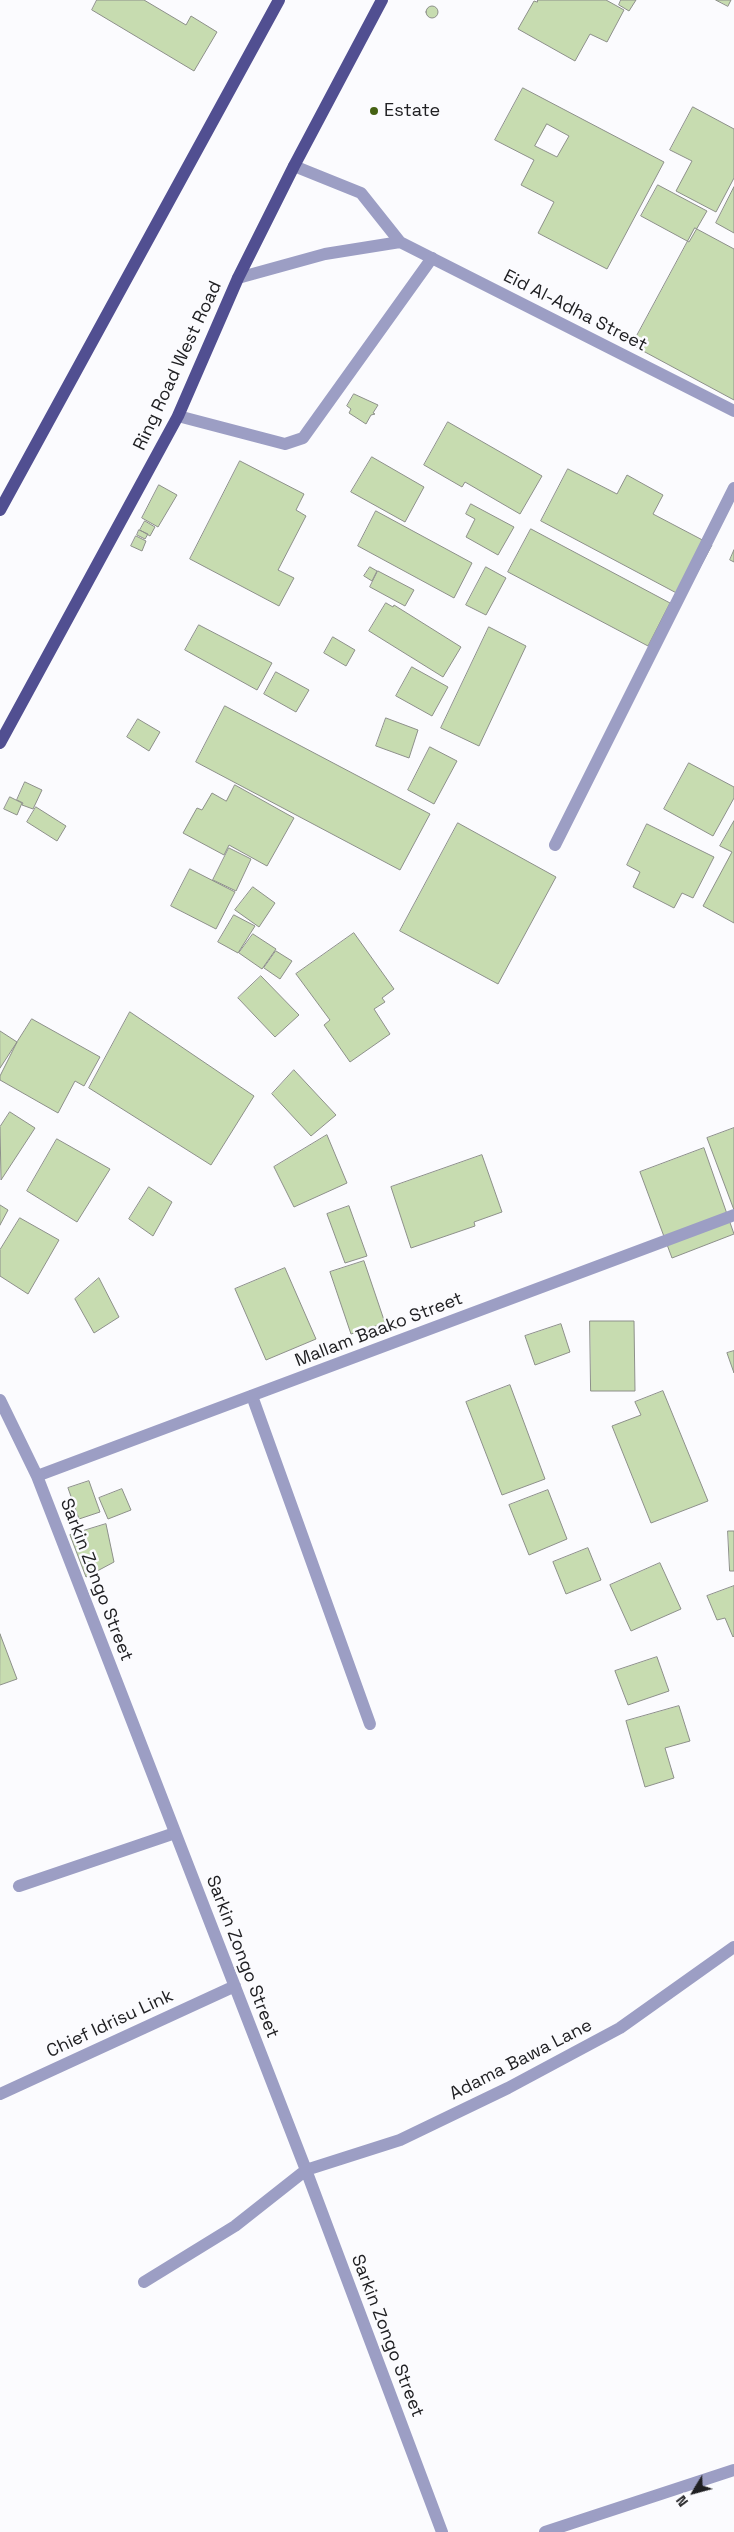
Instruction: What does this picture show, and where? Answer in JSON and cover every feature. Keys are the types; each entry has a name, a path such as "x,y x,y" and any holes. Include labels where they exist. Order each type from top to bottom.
{"main road":[{"path":"0,510 279,0"},
{"name":"Ring Road West Road","path":"0,743 178,416 238,278 294,166 382,0"}],"street":[{"name":"Eid Al-Adha Street","path":"294,166 361,193 400,242 734,411"},
{"path":"238,278 324,254 400,242"},
{"path":"178,416 285,444 303,438 432,258"},
{"path":"555,845 734,488"},
{"name":"Mallam Baako Street","path":"37,1476 734,1216"},
{"path":"252,1396 370,1724"},
{"name":"Sarkin Zongo Street","path":"0,1400 37,1476 306,2170 442,2532"},
{"path":"19,1886 175,1833"},
{"name":"Adama Bawa Lane","path":"306,2170 400,2140 508,2088 620,2028 734,1947"},
{"name":"Chief Idrisu Link","path":"0,2094 235,1986"},
{"path":"144,2282 235,2226 306,2170"},
{"path":"545,2532 734,2470"}],"building":[{"path":"97,0 144,0 186,25 191,16 217,32 194,71 92,10"},
{"path":"538,0 606,0 624,10 607,42 590,34 575,61 518,29 534,1 537,2"},
{"path":"621,0 636,0 629,11 619,5"},
{"path":"716,0 731,0 728,6"},
{"path":"430,6 434,6 438,12 434,18 430,18 426,14 426,10"},
{"path":"523,88 664,162 607,269 538,233 554,202 521,185 534,160 495,140"},
{"path":"693,107 734,129 734,178 716,212 676,191 692,161 670,150"},
{"path":"547,124 569,136 557,157 535,146"},
{"path":"658,185 707,211 689,242 641,216"},
{"path":"734,187 734,233 716,223"},
{"path":"695,228 734,249 734,400 632,345"},
{"path":"354,394 378,405 373,413 375,414 371,415 366,424 349,413 351,409 347,406"},
{"path":"448,422 542,476 520,514 465,482 462,487 424,465"},
{"path":"372,457 424,487 405,522 351,492"},
{"path":"240,461 304,494 296,510 306,516 278,570 294,578 279,606 190,559"},
{"path":"568,469 617,494 627,475 663,495 653,514 712,545 684,597 541,521"},
{"path":"159,485 177,495 158,527 142,518"},
{"path":"471,504 514,527 498,555 466,537 475,519 466,514"},
{"path":"376,511 472,563 454,598 358,546"},
{"path":"145,521 155,527 150,536 140,530"},
{"path":"531,529 670,603 648,646 508,572"},
{"path":"139,530 148,534 145,539 137,535"},
{"path":"136,536 146,541 142,551 131,546"},
{"path":"734,550 734,562 730,560"},
{"path":"370,567 377,571 372,581 364,576"},
{"path":"486,567 506,578 486,615 466,605"},
{"path":"378,571 414,590 405,606 370,587"},
{"path":"386,603 393,607 394,605 461,647 443,677 369,631"},
{"path":"199,625 272,663 257,690 185,650"},
{"path":"489,627 526,646 479,746 441,728"},
{"path":"333,637 355,650 346,666 324,653"},
{"path":"412,667 448,687 432,716 396,696"},
{"path":"276,672 309,690 296,712 264,694"},
{"path":"225,706 430,814 400,870 196,762"},
{"path":"386,718 418,730 409,758 376,746"},
{"path":"138,719 160,732 149,751 127,737"},
{"path":"430,747 457,761 434,804 408,790"},
{"path":"689,763 734,787 734,798 713,836 664,809"},
{"path":"25,782 42,790 33,809 22,805 23,803 17,800"},
{"path":"235,785 294,818 267,866 229,845 224,855 183,833 197,808 202,810 212,793 226,801"},
{"path":"10,797 22,803 17,815 4,809"},
{"path":"36,807 66,826 57,841 27,822"},
{"path":"734,821 734,923 703,906 732,852 720,846"},
{"path":"458,823 556,877 498,984 400,931"},
{"path":"647,824 714,857 693,898 682,893 674,908 633,887 640,872 627,865"},
{"path":"229,848 251,859 236,891 213,880"},
{"path":"190,869 235,892 216,929 171,906"},
{"path":"253,887 275,903 259,927 235,910"},
{"path":"234,915 255,926 238,953 218,942"},
{"path":"354,933 394,989 382,998 385,1002 374,1009 390,1034 350,1062 324,1025 330,1020 296,974"},
{"path":"253,934 276,949 262,969 239,953"},
{"path":"276,951 292,961 280,979 264,968"},
{"path":"261,976 299,1015 275,1037 238,998"},
{"path":"130,1012 254,1096 211,1165 89,1088"},
{"path":"32,1019 100,1057 84,1086 75,1081 58,1113 0,1080 0,1076 17,1042"},
{"path":"0,1031 17,1042 0,1068"},
{"path":"294,1070 336,1115 311,1136 272,1094"},
{"path":"10,1112 35,1128 1,1180 0,1127"},
{"path":"734,1128 734,1210 707,1138"},
{"path":"327,1135 347,1183 294,1207 274,1167"},
{"path":"57,1139 110,1169 77,1222 27,1191"},
{"path":"704,1148 734,1234 672,1258 640,1172"},
{"path":"482,1155 502,1212 474,1222 475,1226 411,1248 391,1187"},
{"path":"149,1187 172,1202 153,1236 129,1219"},
{"path":"0,1205 8,1210 0,1225"},
{"path":"349,1206 367,1256 345,1263 327,1214"},
{"path":"20,1218 59,1240 28,1294 0,1276 0,1250"},
{"path":"364,1261 385,1323 351,1334 330,1272"},
{"path":"285,1268 316,1339 266,1360 235,1289"},
{"path":"99,1278 119,1317 94,1333 75,1299"},
{"path":"590,1321 634,1321 635,1391 591,1391"},
{"path":"561,1324 570,1352 535,1365 525,1336"},
{"path":"734,1351 734,1373 727,1353"},
{"path":"510,1385 545,1479 502,1495 466,1402"},
{"path":"663,1391 708,1501 651,1523 612,1426 641,1415 635,1402"},
{"path":"89,1481 100,1512 79,1519 68,1488"},
{"path":"122,1489 131,1510 108,1519 99,1498"},
{"path":"548,1490 567,1539 529,1555 509,1505"},
{"path":"106,1524 114,1562 86,1577 70,1535"},
{"path":"728,1531 734,1531 734,1571 730,1571"},
{"path":"588,1548 601,1580 566,1594 553,1562"},
{"path":"660,1563 681,1609 631,1631 610,1585"},
{"path":"734,1586 733,1637 725,1618 717,1620 707,1596"},
{"path":"0,1634 17,1679 0,1685"},
{"path":"657,1657 669,1691 628,1705 615,1671"},
{"path":"679,1706 690,1741 665,1748 674,1778 645,1787 626,1721"}],"place":[{"name":"Estate","path":"374,111"}]}
